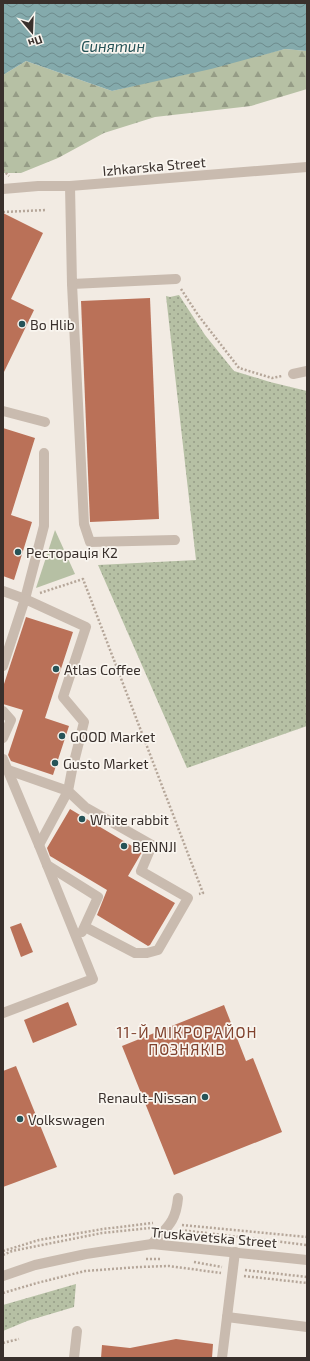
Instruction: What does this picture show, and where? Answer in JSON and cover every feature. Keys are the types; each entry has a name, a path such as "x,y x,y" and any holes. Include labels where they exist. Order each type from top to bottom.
{"street":[{"name":"Izhkarska Street","path":"3,189 38,186 70,186 307,166"},
{"path":"70,186 72,284 84,524 90,542 175,540"},
{"path":"72,284 176,279"},
{"path":"293,374 307,371"},
{"path":"3,411 45,422"},
{"path":"3,666 25,599 44,526 44,453"},
{"path":"3,591 25,599 86,627 63,697 84,722 68,791 39,845"},
{"path":"3,711 11,720 3,738"},
{"path":"3,759 78,939 93,979 3,1014"},
{"path":"8,770 68,791 85,807 152,845 141,871 188,898 158,950 146,953 135,953 85,926"},
{"path":"47,865 98,897 78,939"},
{"path":"152,1244 172,1222 178,1198"},
{"name":"Truskavetska Street","path":"3,1276 35,1265 86,1254 152,1244 307,1260"},
{"path":"222,1358 234,1252"},
{"path":"227,1317 307,1327"},
{"path":"74,1358 77,1331"}],"path":[{"path":"3,170 8,176"},
{"path":"3,212 46,210"},
{"path":"176,279 198,315 239,368 272,378 293,374"},
{"path":"25,599 82,579 203,893 188,898"},
{"path":"139,1260 167,1258"},
{"path":"189,1261 232,1272 307,1283"},
{"path":"3,1293 85,1271 108,1269 169,1266 307,1278"},
{"path":"3,1344 19,1339"}],"green space":[{"path":"285,49 307,51 307,89 251,106 155,117 104,133 58,158 21,173 3,173 3,75 26,61 112,91"},
{"path":"179,295 205,335 234,371 307,391 307,726 187,768 98,565 196,560 166,296 170,297"},
{"path":"55,530 75,574 36,588"},
{"path":"76,1284 74,1307 27,1321 3,1331 3,1305"}],"water":[{"name":"Синятин","path":"3,3 307,3 307,51 285,49 211,69 112,91 26,61 3,75"}],"building":[{"path":"3,213 43,233 11,299 34,310 3,374"},
{"path":"150,298 159,519 90,522 81,301"},
{"path":"3,428 35,438 11,515 32,522 14,580 3,576"},
{"path":"26,617 73,632 45,718 69,726 53,775 11,761 8,755 23,710 3,704 3,687"},
{"path":"70,809 142,852 128,876 175,903 150,945 148,946 97,915 107,890 50,856 47,848"},
{"path":"21,923 33,952 21,957 10,927"},
{"path":"68,1002 77,1025 33,1043 24,1020"},
{"name":"Renault-Nissan","path":"224,1005 246,1061 253,1058 282,1132 174,1175 122,1046"},
{"name":"Volkswagen","path":"16,1066 57,1167 3,1187 3,1071"},
{"path":"176,1339 213,1344 212,1358 101,1358 102,1345 130,1348"}],"place":[{"name":"Bo Hlib","path":"22,324"},
{"name":"Ресторація K2","path":"18,552"},
{"name":"Atlas Coffee","path":"56,669"},
{"name":"GOOD Market","path":"62,736"},
{"name":"Gusto Market","path":"55,763"},
{"name":"White rabbit","path":"82,819"},
{"name":"BENNJI","path":"124,846"},
{"name":"Renault-Nissan","path":"205,1097"},
{"name":"Volkswagen","path":"20,1119"}],"district":[{"name":"11-Й МІКРОРАЙОН ПОЗНЯКІВ","path":"187,1040"}]}
